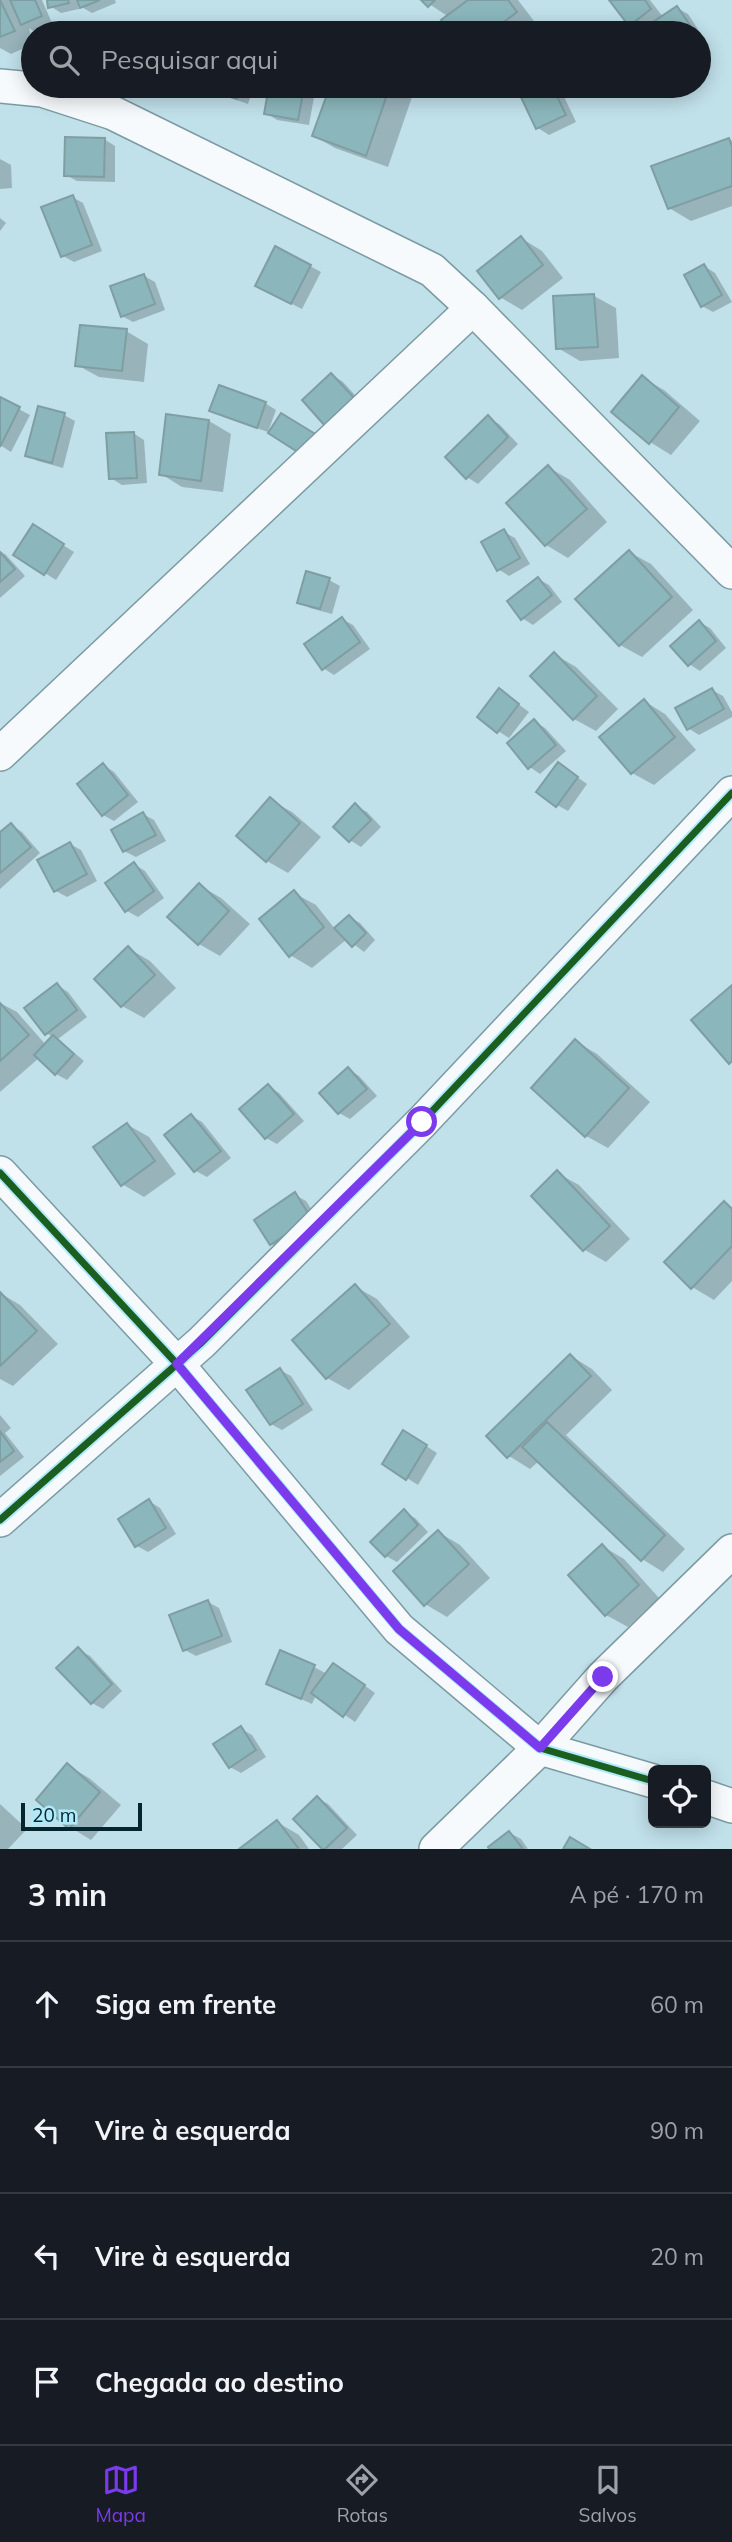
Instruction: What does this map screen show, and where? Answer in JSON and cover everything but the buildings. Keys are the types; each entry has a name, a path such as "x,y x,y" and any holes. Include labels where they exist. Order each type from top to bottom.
{"street":[{"path":"0,86 21,88"},
{"path":"67,98 113,113 432,270 473,308 732,572"},
{"path":"0,754 473,308"},
{"path":"0,1520 177,1364 422,1122 732,793"},
{"path":"0,1173 177,1364 399,1629 540,1748 648,1780"},
{"path":"436,1849 540,1748 603,1677 732,1551"},
{"path":"711,1799 732,1807"}],"cycle path":[{"path":"0,1520 202,1342 422,1122 732,793"},
{"path":"0,1173 177,1364 399,1629 540,1748 648,1780"}],"route":[{"path":"422,1122 177,1364 399,1629 540,1748 603,1677"}]}
